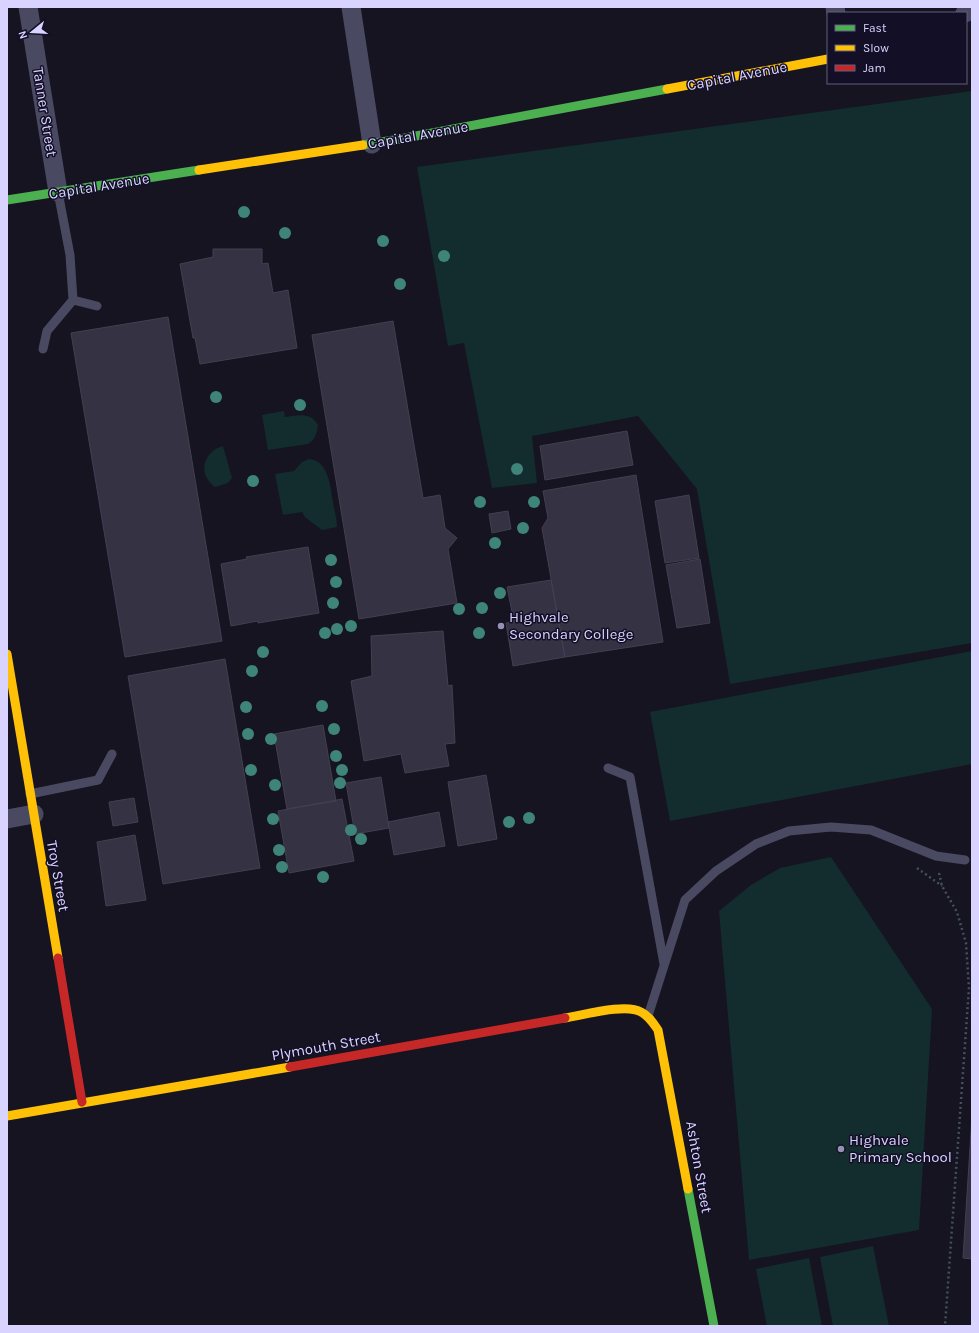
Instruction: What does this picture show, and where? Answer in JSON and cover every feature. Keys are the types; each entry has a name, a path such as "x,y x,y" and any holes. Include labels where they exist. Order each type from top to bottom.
{"street":[{"name":"Tanner Street","path":"28,7 58,192"},
{"path":"351,7 372,144"},
{"name":"Capital Avenue","path":"7,200 372,144 827,58"},
{"name":"Troy Street","path":"7,654 82,1102"},
{"path":"7,819 34,814"},
{"name":"Plymouth Street","path":"7,1116 618,1009 634,1008 648,1016"},
{"name":"Ashton Street","path":"648,1016 658,1030 662,1048 714,1326"}],"lane":[{"path":"43,349 47,331 73,300 70,255 58,192"},
{"path":"73,300 98,306"},
{"path":"30,794 98,780 112,754"},
{"path":"608,768 630,777 664,965"},
{"path":"648,1016 685,900 716,871 756,844 789,831 831,827 865,829 936,856 965,860"}],"path":[{"path":"936,856 942,886 957,912 962,927 966,943 969,988 945,1326"},
{"path":"912,864 942,886"}],"green space":[{"path":"972,91 972,643 730,684 697,489 638,416 532,436 537,483 492,488 464,343 448,346 417,167"},
{"path":"284,411 285,417 304,415 312,418 318,425 315,436 308,444 268,450 262,415"},
{"path":"223,446 232,478 228,483 215,487 209,482 206,476 204,470 205,464 211,453"},
{"path":"309,459 321,464 325,469 331,489 337,527 322,530 305,517 302,512 283,515 275,474 294,471 302,462"},
{"path":"972,651 972,764 670,821 650,712"},
{"path":"831,857 932,1009 919,1230 749,1260 719,911 751,885 780,868"},
{"path":"873,1246 889,1326 833,1326 820,1257"},
{"path":"809,1258 822,1326 767,1326 756,1269"}],"building":[{"path":"213,249 262,249 262,264 268,263 273,293 288,290 297,348 200,364 195,338 193,338 180,264 213,257"},
{"path":"168,317 222,641 125,657 71,333"},
{"path":"393,321 423,498 440,495 445,528 457,538 448,549 457,603 359,619 312,335"},
{"path":"627,431 633,465 545,480 540,446"},
{"path":"636,475 663,642 565,657 542,528 548,518 543,491"},
{"path":"689,495 699,558 665,563 655,501"},
{"path":"508,511 511,529 492,533 489,514"},
{"path":"308,547 319,613 231,626 221,564 247,559 246,557"},
{"path":"700,559 710,623 677,628 666,565"},
{"path":"551,580 565,657 513,666 506,623 514,622 507,587"},
{"path":"443,631 448,686 452,685 455,743 445,744 449,766 405,773 401,754 364,761 351,681 372,676 371,636"},
{"path":"225,659 260,868 163,884 128,676"},
{"path":"323,725 336,801 287,809 274,734"},
{"path":"486,775 497,839 458,846 448,782"},
{"path":"381,777 389,828 355,834 346,783"},
{"path":"134,798 138,822 113,826 109,802"},
{"path":"342,799 354,861 289,873 278,811"},
{"path":"439,812 445,846 394,855 388,822"},
{"path":"135,835 146,900 106,906 97,842"},
{"path":"972,1116 972,1259 963,1258"}],"traffic: fast":[{"path":"363,145 667,89"},
{"path":"7,200 199,170"},
{"path":"688,1189 714,1326"}],"traffic: slow":[{"path":"667,89 827,59"},
{"path":"199,170 363,145"},
{"path":"7,654 58,958"},
{"path":"565,1018 604,1010 634,1010 641,1012 649,1018 658,1030 688,1189"},
{"path":"7,1116 290,1067"}],"traffic: jam":[{"path":"58,958 82,1102"},
{"path":"290,1067 565,1018"}],"place":[{"name":"Highvale Secondary College","path":"501,626"},
{"name":"Highvale Primary School","path":"841,1149"}]}
